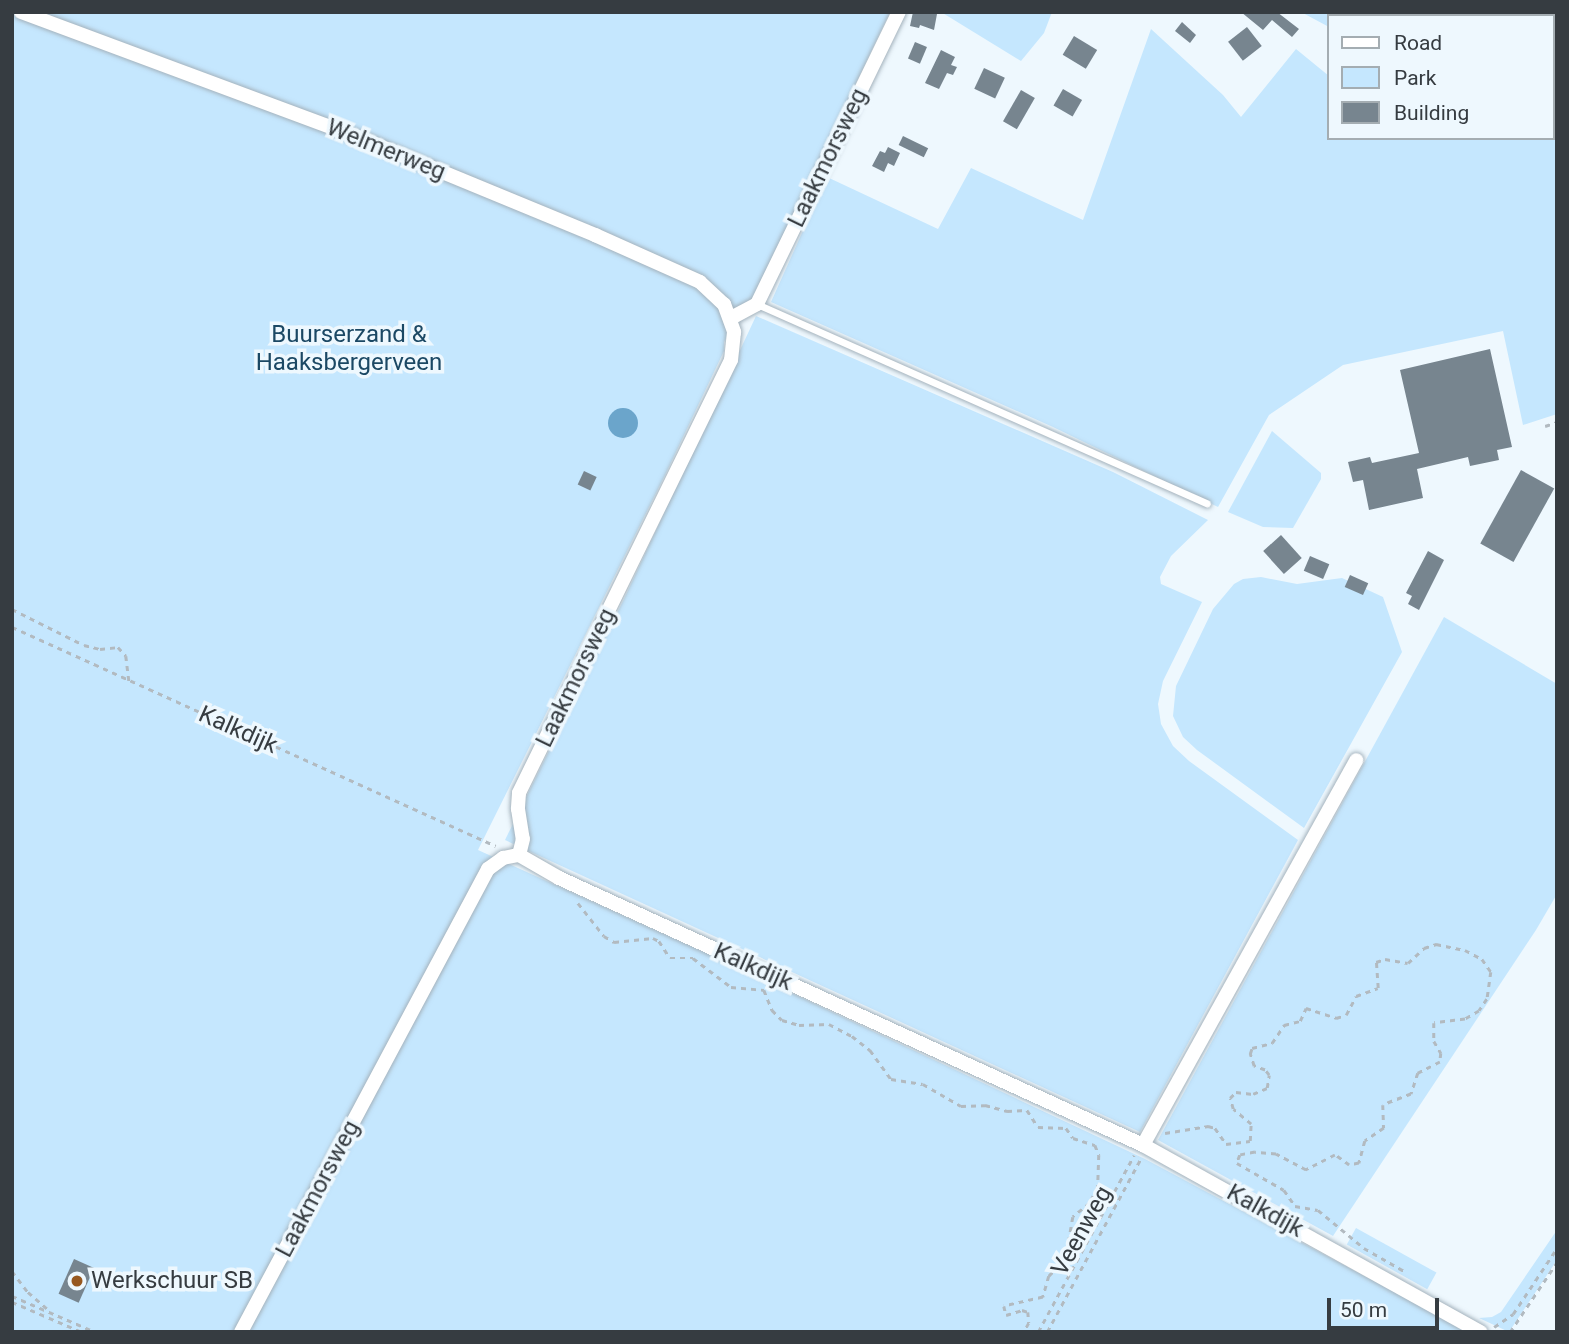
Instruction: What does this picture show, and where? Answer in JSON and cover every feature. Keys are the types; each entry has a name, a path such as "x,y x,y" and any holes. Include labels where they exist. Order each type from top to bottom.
{"street":[{"name":"Welmerweg","path":"21,12 367,141 619,246 700,282 715,293 731,318"},
{"name":"Laakmorsweg","path":"757,304 899,12"},
{"path":"731,318 757,304"},
{"name":"Laakmorsweg","path":"241,1332 488,869 503,858 519,855 523,839 518,809 519,793 731,360 734,332 731,318"},
{"path":"1146,1140 1356,760"},
{"name":"Kalkdijk","path":"519,855 559,878 1146,1140 1481,1332"}],"lane":[{"path":"757,304 1207,503"}],"path":[{"path":"1545,426 1557,422"},
{"path":"12,608 85,645 100,649 118,648 126,656 129,681"},
{"name":"Kalkdijk","path":"12,627 519,855"},
{"path":"575,900 604,936 614,942 653,938 659,941 666,955 693,958 731,987 764,990 772,1010 782,1020 799,1025 829,1024 852,1036 870,1050 891,1079 923,1084 961,1106 985,1105 1007,1111 1027,1110 1038,1127 1066,1128 1073,1138 1095,1145 1099,1155 1098,1187 1090,1203 1073,1217 1066,1258 1049,1276 1043,1297 1004,1306 1006,1315 1022,1310 1028,1312 1029,1323 1024,1332"},
{"path":"1038,1332 1132,1157 1146,1140 1208,1126 1215,1128 1226,1144 1250,1142 1251,1124 1233,1109 1230,1098 1236,1092 1253,1094 1267,1088 1269,1075 1265,1070 1254,1066 1250,1054 1252,1048 1272,1043 1284,1025 1300,1021 1306,1008 1336,1018 1346,1015 1356,996 1378,988 1376,962 1385,960 1408,963 1429,945 1436,944 1465,950 1482,959 1491,969 1487,999 1479,1011 1465,1019 1434,1023 1434,1041 1441,1053 1440,1062 1418,1073 1411,1094 1383,1105 1384,1128 1364,1141 1359,1163 1349,1165 1335,1155 1306,1170 1276,1154 1255,1152 1240,1155 1237,1163 1284,1190 1294,1206 1318,1210 1364,1248 1405,1272"},
{"name":"Veenweg","path":"1047,1332 1141,1161 1146,1140"},
{"path":"1481,1332 1513,1314 1557,1248"},
{"path":"1510,1332 1557,1262"},
{"path":"12,1271 28,1292 53,1314"},
{"path":"12,1296 95,1332"},
{"path":"12,1302 82,1332"}],"green space":[{"name":"Buurserzand & Haaksbergerveen","path":"12,12 890,12 753,298 748,305 743,305 724,342 724,351 666,473 478,850 734,966 1145,1159 1469,1332 12,1332"},
{"path":"941,12 1052,12 1044,33 1021,61"},
{"path":"1301,12 1557,12 1557,414 1523,425 1503,331 1343,365 1269,415 1218,507 1053,427 771,302 827,177 938,229 971,168 1083,220 1151,29 1223,95 1241,117 1296,49 1328,75 1328,140 1555,140 1555,14 1328,14 1328,26"},
{"path":"756,316 1113,472 1208,520 1171,556 1160,577 1161,584 1202,602 1163,681 1158,704 1161,724 1173,746 1189,761 1298,840 1140,1132 505,840 624,599"},
{"path":"1272,431 1321,473 1321,479 1293,528 1263,527 1228,512"},
{"path":"1261,577 1297,584 1342,578 1383,597 1402,652 1304,828 1197,750 1183,737 1173,716 1176,686 1213,609 1234,584 1243,579"},
{"path":"1444,617 1557,684 1557,894 1536,930 1333,1236 1158,1140"},
{"path":"1356,1228 1436,1273 1427,1289 1347,1245"},
{"path":"1557,1230 1557,1260 1509,1332 1479,1318 1492,1317 1501,1312"}],"shaded area":[{"path":"623,408 633,413 638,423 633,433 623,438 613,433 608,423 613,413"}],"building":[{"path":"913,12 937,14 934,30 920,25 919,28 910,26"},
{"path":"1241,12 1277,12 1299,29 1292,37 1272,20 1263,30"},
{"path":"1182,22 1196,35 1190,43 1175,31"},
{"path":"1247,27 1262,46 1243,61 1228,42"},
{"path":"1074,36 1097,50 1086,69 1063,55"},
{"path":"915,42 927,47 920,64 908,59"},
{"path":"941,50 955,57 951,65 957,67 953,75 947,73 939,89 925,83"},
{"path":"984,68 1005,78 995,99 974,89"},
{"path":"1063,89 1082,100 1073,116 1054,105"},
{"path":"1021,90 1035,98 1017,129 1003,121"},
{"path":"903,136 928,148 924,157 899,145"},
{"path":"888,147 900,153 894,166 888,163 884,172 872,166 880,151 885,153"},
{"path":"1490,349 1512,447 1497,450 1499,460 1470,466 1468,457 1417,469 1423,498 1369,510 1363,480 1353,482 1348,462 1370,457 1372,463 1419,453 1400,370"},
{"path":"1521,470 1554,488 1514,562 1480,543"},
{"path":"584,471 597,477 590,491 578,485"},
{"path":"1281,535 1302,558 1284,574 1263,551"},
{"path":"1428,551 1444,560 1419,610 1408,604 1412,596 1406,593"},
{"path":"1310,556 1329,564 1323,579 1304,571"},
{"path":"1350,575 1368,583 1363,595 1345,587"},
{"name":"Werkschuur SB","path":"74,1259 94,1268 79,1303 59,1294"}],"place":[{"name":"Werkschuur SB","path":"77,1281"}]}
